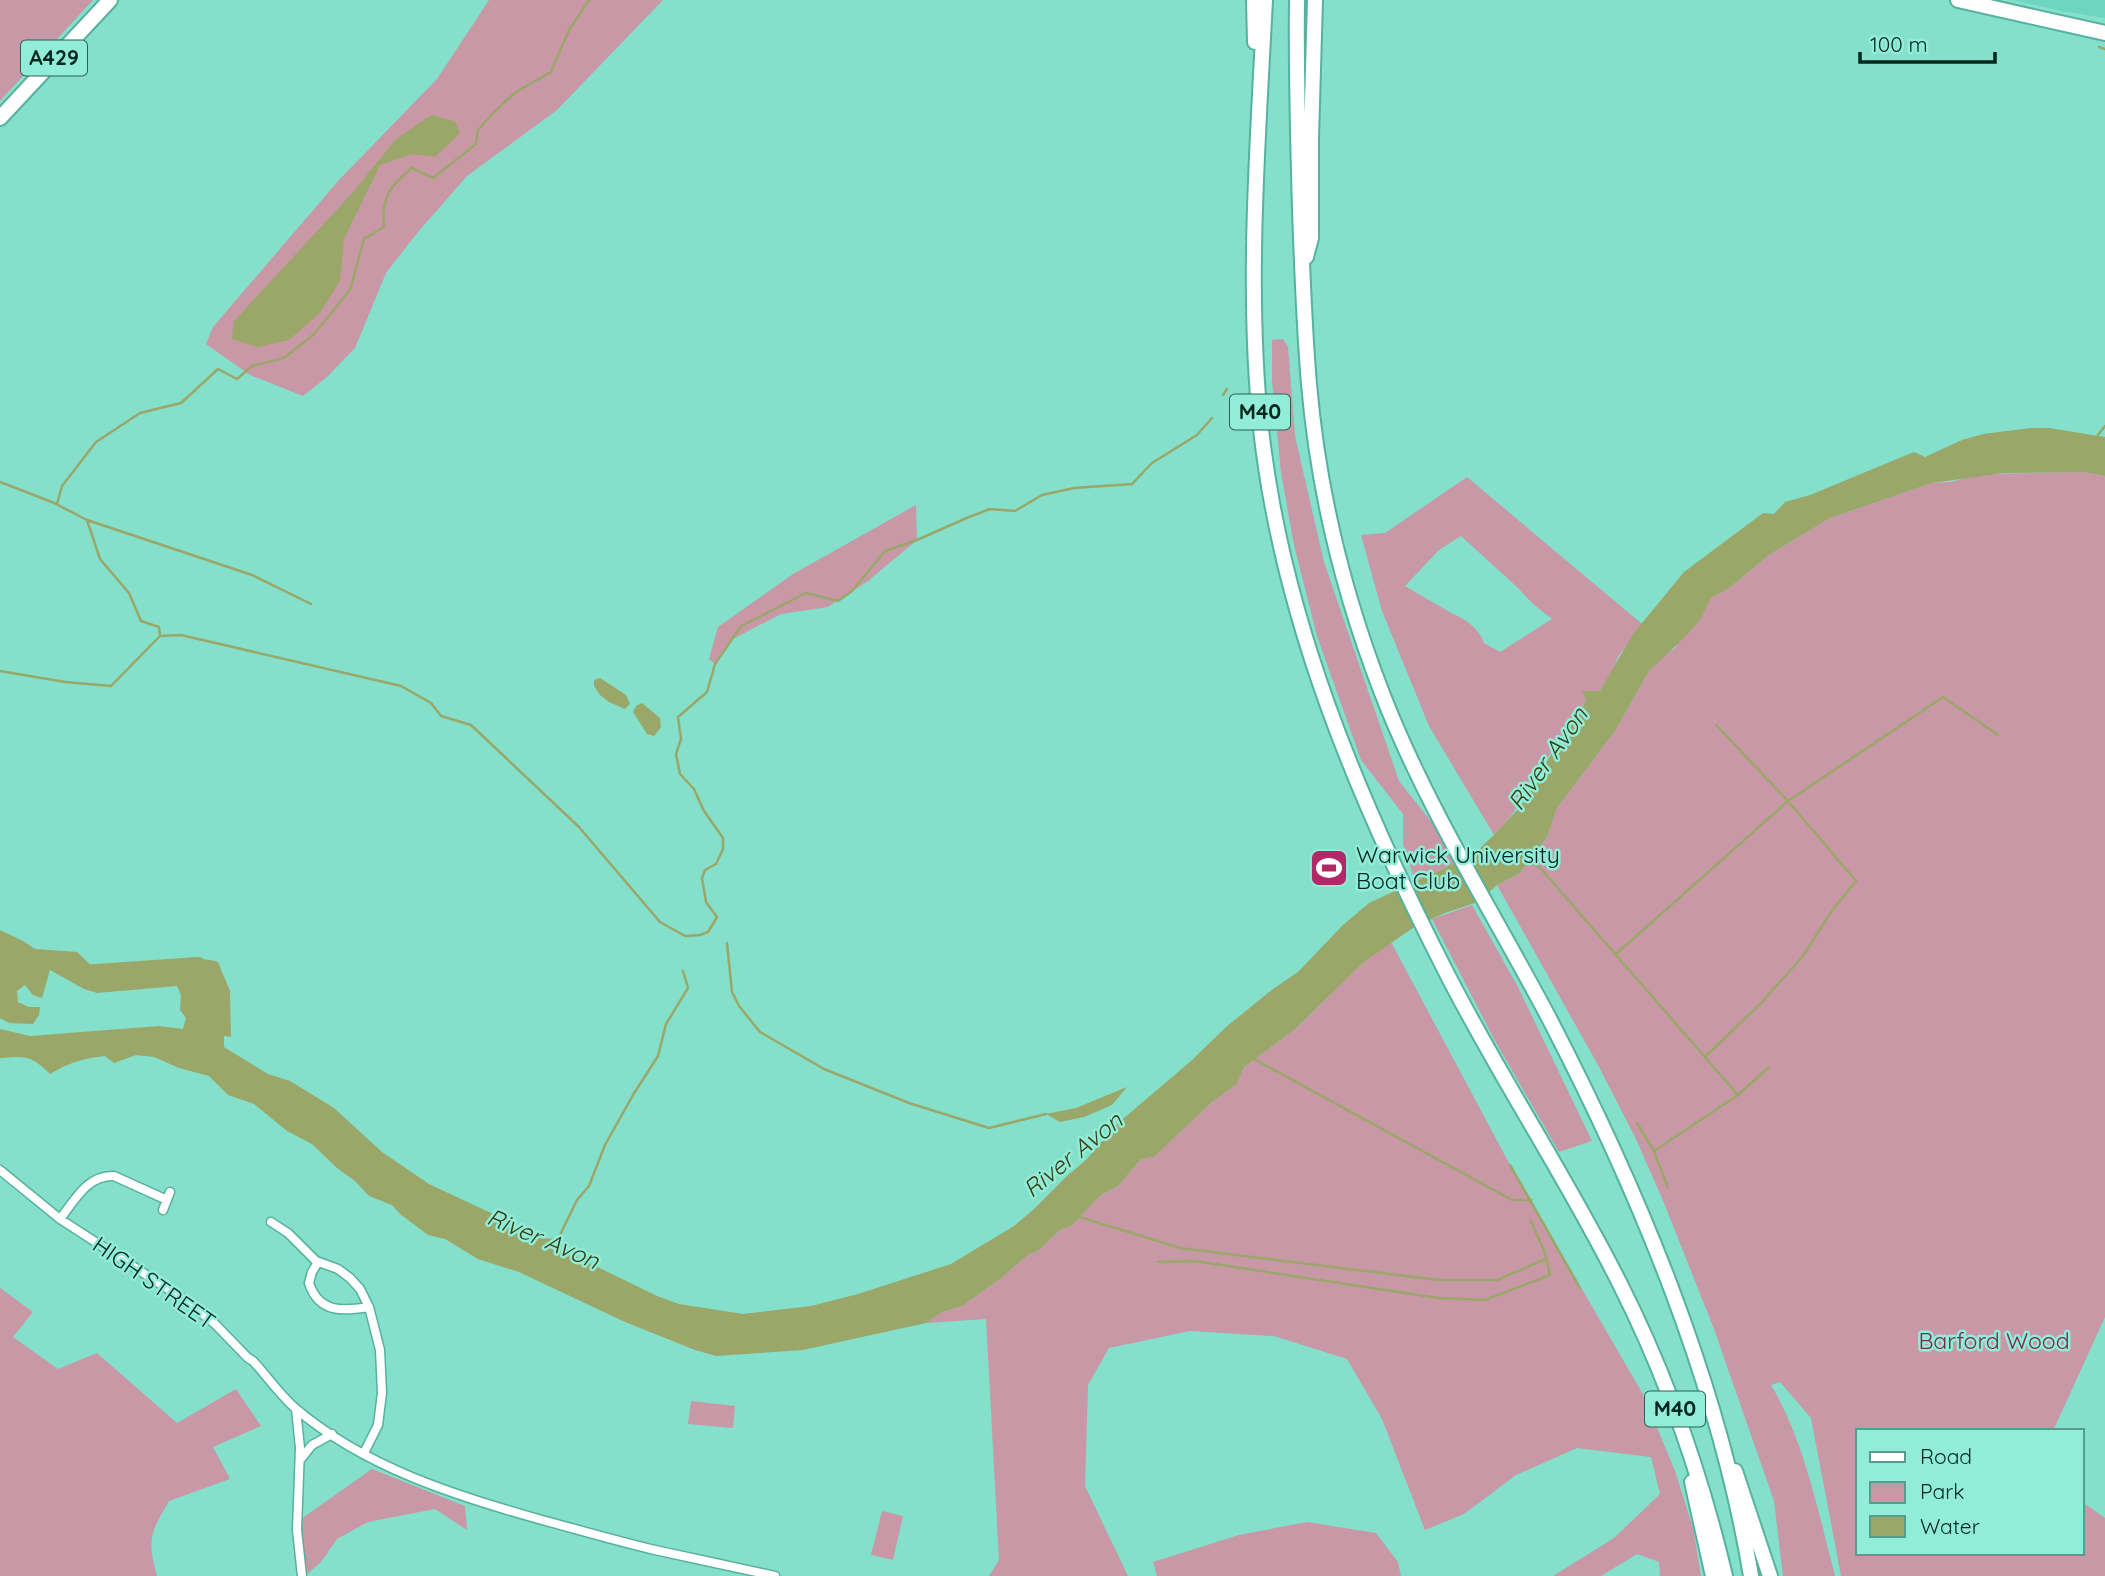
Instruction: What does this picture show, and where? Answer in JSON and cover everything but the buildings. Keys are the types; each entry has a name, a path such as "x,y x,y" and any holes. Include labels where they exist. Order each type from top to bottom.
{"highway":[{"name":"A429","path":"0,118 110,0"},
{"name":"M40","path":"1254,0 1260,92"},
{"name":"M40","path":"1265,0 1260,92 1256,344 1261,427 1279,536 1309,648 1330,714 1368,807 1441,963 1507,1085 1603,1251 1660,1370 1708,1509 1725,1576"},
{"name":"M40","path":"1297,0 1296,82 1302,273 1309,388 1324,485 1341,567 1368,656 1423,786 1599,1115 1692,1349 1770,1576"},
{"name":"M40","path":"1302,273 1311,237 1315,0"},
{"path":"1958,0 2105,33"},
{"name":"M40","path":"1715,1421 1751,1576"},
{"name":"M40","path":"1687,1444 1694,1499 1713,1576"}],"street":[{"name":"HIGH STREET","path":"0,1170 60,1219 164,1285 205,1316 253,1360 296,1409 364,1453 432,1485 522,1514 653,1550 775,1576"},
{"path":"60,1219 91,1181 105,1176 114,1176 169,1196 163,1210"},
{"path":"271,1222 288,1233 318,1262 338,1269 350,1278 360,1289 369,1307 377,1335 382,1383 380,1418 364,1453"},
{"path":"318,1262 309,1283 323,1303 339,1311 369,1307"},
{"path":"296,1409 299,1462 297,1530 302,1576"},
{"path":"299,1462 312,1445 332,1434"}],"shaded area":[{"path":"2013,0 2105,0 2105,18 2061,11"}],"green space":[{"path":"0,0 93,0 0,101"},
{"path":"489,0 663,0 557,110 467,176 386,273 355,348 327,377 303,396 250,375 206,344 213,327 339,180 437,79"},
{"path":"1283,339 1288,347 1295,436 1324,562 1399,781 1433,824 1455,863 1415,881 1403,844 1403,814 1361,760 1317,636 1294,545 1281,473 1272,380 1272,340"},
{"name":"Barford Wood","path":"2084,472 2105,476 2105,1317 2054,1429 1856,1429 1856,1555 2084,1555 2084,1503 2105,1518 2105,1576 1841,1576 1811,1418 1780,1382 1771,1385 1802,1454 1835,1576 1783,1576 1774,1501 1714,1329 1664,1203 1636,1139 1598,1065 1497,885 1519,874 1547,837 1557,808 1615,731 1649,671 1665,654 1674,649 1711,598 1728,589 1769,555 1830,518 1932,483 1950,482 1983,474"},
{"path":"1467,477 1642,624 1618,657 1611,675 1600,691 1586,699 1521,801 1494,835 1429,726 1382,611 1361,535 1385,533","holes":["1461,536 1552,619 1500,652 1484,643 1480,634 1467,622 1405,586 1439,550"]},
{"path":"916,505 917,540 868,581 828,607 781,614 731,640 715,664 709,659 718,627 793,574"},
{"path":"1472,905 1518,987 1592,1141 1559,1152 1494,1039 1432,919"},
{"path":"1391,942 1510,1165 1644,1396 1675,1471 1693,1528 1701,1576 1660,1576 1659,1562 1637,1554 1601,1576 1553,1576 1614,1538 1660,1494 1651,1457 1577,1448 1516,1475 1464,1514 1425,1530 1382,1419 1347,1359 1274,1336 1190,1331 1109,1348 1088,1385 1085,1486 1128,1576 989,1576 999,1560 986,1319 926,1323 942,1312 962,1306 1028,1255 1038,1251 1060,1230 1071,1226 1101,1195 1118,1186 1141,1159 1154,1157 1212,1102 1237,1084 1244,1067 1294,1030 1364,962"},
{"path":"0,1288 33,1312 13,1337 58,1369 97,1353 177,1423 236,1389 261,1426 213,1447 230,1479 169,1501 152,1537 157,1576 0,1576"},
{"path":"691,1401 735,1406 733,1428 688,1424"},
{"path":"372,1469 465,1506 467,1530 435,1509 368,1522 337,1539 321,1562 306,1575 301,1519"},
{"path":"882,1511 903,1516 893,1560 871,1555"},
{"path":"1307,1522 1376,1533 1398,1562 1401,1576 1157,1576 1153,1562 1239,1535"}],"water":[{"path":"431,115 455,121 460,133 435,157 412,154 380,165 344,239 340,281 320,313 289,340 257,347 232,339 234,321 354,191 396,139"},
{"path":"2049,428 2105,437 2105,476 2084,472 2004,473 1932,483 1830,518 1769,555 1728,589 1711,598 1700,620 1649,671 1615,731 1557,808 1547,837 1519,874 1497,885 1478,902 1414,927 1364,962 1294,1030 1244,1067 1237,1084 1212,1102 1154,1157 1141,1159 1118,1186 1101,1195 1071,1226 1060,1230 1038,1251 1028,1255 962,1306 942,1312 926,1323 803,1350 716,1356 695,1350 625,1322 519,1272 478,1259 445,1239 428,1235 392,1205 369,1196 312,1144 287,1131 254,1104 228,1095 209,1076 179,1068 154,1057 136,1055 114,1063 105,1056 90,1058 50,1074 38,1063 27,1058 0,1058 0,1029 30,1036 159,1026 183,1029 186,1018 180,1010 181,995 177,986 97,993 84,989 50,970 42,998 33,995 25,985 17,991 18,1002 29,1007 40,1007 39,1015 33,1024 9,1023 0,1018 0,930 35,949 77,952 96,970 115,974 151,968 174,972 195,960 218,962 230,991 231,1037 224,1036 224,1047 268,1074 290,1081 334,1108 382,1152 429,1184 493,1214 504,1222 521,1227 537,1238 558,1239 577,1257 679,1304 743,1314 811,1306 858,1294 951,1264 1014,1226 1086,1160 1117,1124 1191,1061 1226,1027 1298,972 1343,925 1369,903 1477,851 1521,806 1560,739 1581,712 1586,699 1582,691 1600,691 1633,634 1684,572 1763,513 1774,514 1785,502 1810,495 1914,452 1925,457 1962,440 1983,434"},
{"path":"600,678 626,695 630,704 625,709 600,695 594,686 594,680"},
{"path":"642,703 660,718 661,727 654,736 647,734 633,712 636,706"},
{"path":"1127,1087 1112,1105 1084,1117 1060,1122 1046,1114 1076,1108"}],"waterway":[{"path":"0,482 57,504 62,486 96,442 140,413 181,403 218,369 237,379 252,366 284,358 313,335 350,290 364,239 384,227 384,208 393,187 412,168 433,178 476,144 478,130 495,111 516,92 551,72 569,30 589,0"},
{"path":"2099,47 2105,49"},
{"path":"1223,395 1227,389"},
{"path":"0,671 65,682 111,686 160,636 181,635 401,686 431,703 441,716 471,725 579,827 660,922 685,936 700,935 708,932 717,917 706,902 702,878 705,870 716,864 723,849 723,838 704,811 694,789 680,774 676,754 681,739 678,717 707,692 715,664 741,626 806,593 838,601 852,591 885,551 990,509 1015,511 1042,495 1074,488 1132,484 1152,463 1197,435 1212,418"},
{"path":"2098,435 2105,426"},
{"path":"58,505 87,520 252,575 311,604"},
{"path":"87,520 100,559 129,593 141,621 159,627 160,636"},
{"path":"1616,954 1788,801 1943,697 1998,735"},
{"path":"1705,1057 1762,1002 1803,956 1833,909 1856,881 1788,801 1716,725"},
{"path":"1529,860 1542,870 1738,1095"},
{"path":"727,943 732,992 739,1006 760,1032 824,1069 909,1103 989,1128 1046,1114"},
{"name":"River Avon","path":"82,973 198,965 200,968"},
{"path":"558,1239 577,1200 589,1186 605,1145 658,1056 666,1024 688,988 683,971"},
{"path":"1254,1059 1512,1200 1531,1200"},
{"path":"1654,1151 1738,1095 1769,1067"},
{"path":"1637,1123 1654,1151 1668,1188"},
{"path":"1510,1165 1580,1288"},
{"path":"1080,1217 1180,1248 1438,1280 1497,1280 1546,1259"},
{"path":"1158,1262 1195,1261 1438,1298 1485,1300 1550,1275 1545,1253 1531,1221"}],"place":[{"name":"Warwick University Boat Club","path":"1329,868"}]}
